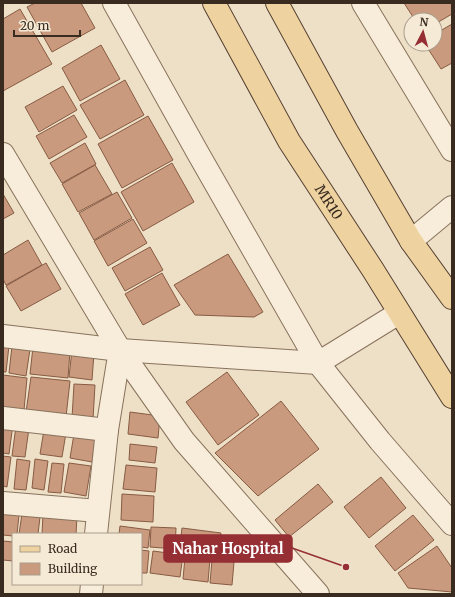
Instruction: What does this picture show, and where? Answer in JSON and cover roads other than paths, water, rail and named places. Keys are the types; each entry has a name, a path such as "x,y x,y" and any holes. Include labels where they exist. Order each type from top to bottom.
{"main road":[{"name":"MR10","path":"214,3 289,141 400,313 452,397"},
{"path":"277,3 347,131 412,240 452,298"}],"street":[{"path":"114,3 318,363 380,441 452,524"},
{"path":"363,3 452,150"},
{"path":"3,154 120,350 184,441 318,594"},
{"path":"412,240 452,207"},
{"path":"3,336 120,350 318,363 400,313"},
{"path":"96,533 107,430 120,350"},
{"path":"3,418 107,430"},
{"path":"3,503 98,510"}],"place":[{"name":"Nahar Hospital","path":"346,567"}]}
